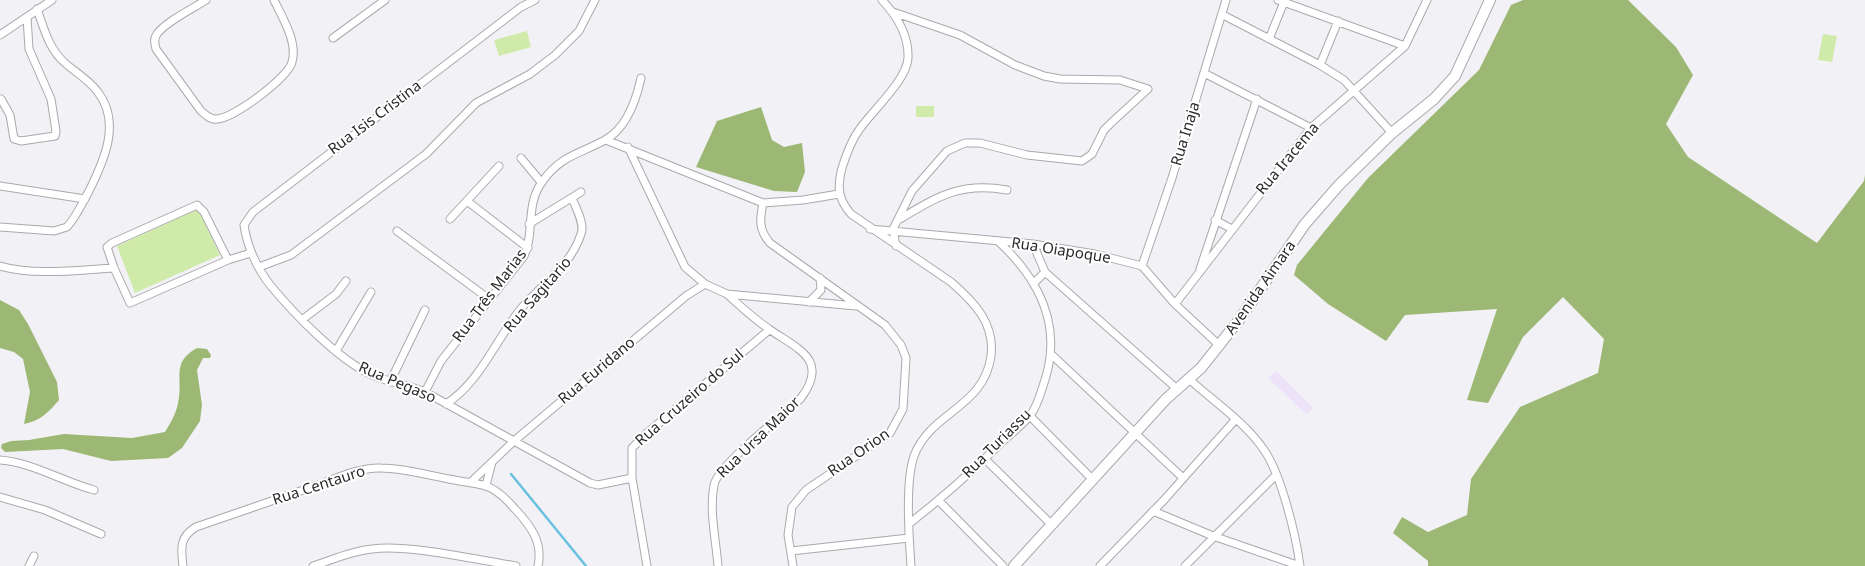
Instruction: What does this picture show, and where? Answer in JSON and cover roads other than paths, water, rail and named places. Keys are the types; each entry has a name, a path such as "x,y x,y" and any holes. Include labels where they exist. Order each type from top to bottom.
{"main road":[{"name":"Avenida Aimara","path":"1014,566 1176,388 1201,368 1220,346 1306,224 1339,185 1392,133 1434,99 1455,76 1490,0"}],"street":[{"path":"0,35 52,0"},
{"path":"206,0 165,27 157,34 154,40 156,49 201,111 210,118 217,119 228,116 274,84 287,72 292,61 290,34 274,0"},
{"path":"333,38 385,0"},
{"name":"Rua Isis Cristina","path":"251,252 244,225 253,212 521,7 535,0"},
{"path":"259,267 291,255 426,154 476,103 530,74 555,55 579,31 595,0"},
{"path":"882,0 893,12 907,42 908,60 903,72 858,131 850,147 839,182 839,194 844,206 869,229 951,282 980,310 989,328 992,349 988,374 982,385 927,435 914,456 911,471 909,538 911,566"},
{"name":"Rua Inaja","path":"1142,266 1172,178 1226,0"},
{"name":"Rua Iracema","path":"1175,304 1311,128 1405,46 1427,0"},
{"path":"1269,39 1281,1 1405,46"},
{"path":"0,227 61,230 72,221 85,199 106,153 109,139 108,113 98,92 63,62 54,50 45,34 38,9"},
{"path":"893,12 960,35 1015,65 1044,76 1060,79 1120,80 1148,89 1111,122 1104,130 1092,154 1082,161 1028,156 980,142 956,145 947,151 919,180 893,229 896,247"},
{"path":"1223,14 1320,65 1354,89 1392,133"},
{"path":"0,100 10,115 14,139 21,141 54,136 56,131 51,98 27,41 27,17"},
{"path":"1320,65 1338,21"},
{"path":"1204,73 1311,128"},
{"path":"606,140 617,130 633,109 641,78"},
{"path":"1198,276 1215,220 1257,99"},
{"path":"606,140 628,147 763,203 839,194"},
{"name":"Rua Três Marias","path":"425,392 440,361 528,248 531,207 541,182 568,156 606,140"},
{"path":"628,147 685,267 705,284 727,294 856,306"},
{"path":"521,158 541,182"},
{"path":"450,219 499,166"},
{"path":"0,186 85,199"},
{"path":"900,219 942,195 977,188 1008,190"},
{"path":"529,224 581,192"},
{"name":"Rua Sagitario","path":"446,404 458,396 470,382 520,310 573,254 582,232 579,214 572,198"},
{"path":"467,201 528,248"},
{"name":"Rua Orion","path":"763,203 759,222 762,234 786,256 820,278 885,326 901,344 906,358 903,409 890,433 806,490 797,500 789,519 793,566"},
{"path":"228,260 204,212 197,205 112,243 107,247 114,268 130,303 228,260 251,252"},
{"path":"1215,220 1232,229"},
{"name":"Rua Oiapoque","path":"869,229 893,229 1033,244 1095,254 1142,266"},
{"path":"397,231 488,299"},
{"name":"Rua Turiassu","path":"910,523 939,501 1030,416 1039,397 1052,355 1048,319 1034,283 1017,259 998,241"},
{"path":"1033,244 1045,272 1176,388"},
{"name":"Rua Pegaso","path":"251,252 271,286 336,351 353,364 390,382 425,392 590,483 598,485 632,478"},
{"path":"0,266 62,271 114,268"},
{"path":"1142,266 1175,304 1220,346"},
{"path":"1034,283 1045,272"},
{"path":"809,302 822,290 820,278"},
{"path":"303,319 336,294 346,281"},
{"name":"Rua Euridano","path":"472,481 514,441 686,296 705,284"},
{"path":"336,351 371,292"},
{"name":"Rua Ursa Maior","path":"718,566 714,483 728,464 801,398 810,386 814,374 812,365 805,353 769,330 727,294"},
{"path":"390,382 425,310"},
{"name":"Rua Cruzeiro do Sul","path":"646,566 632,478 632,448 636,442 769,330"},
{"path":"1052,355 1183,478"},
{"path":"1153,511 1213,536 1300,566 1294,535 1276,475 1264,450 1235,420 1189,379"},
{"path":"1030,416 1093,480"},
{"path":"1100,566 1153,511 1235,420"},
{"path":"985,459 1052,525"},
{"path":"0,460 38,467 70,483 94,490"},
{"path":"486,485 492,462"},
{"name":"Rua Centauro","path":"183,566 181,546 184,536 196,527 367,469 381,468 453,480 472,481 486,485 504,497 526,521 538,540 540,554 538,566"},
{"path":"1185,566 1276,475"},
{"path":"0,497 46,510 101,534"},
{"path":"939,501 1003,566"},
{"path":"791,551 909,538"},
{"path":"313,566 373,548 411,550 516,566"},
{"path":"29,566 34,556"}],"waterway":[{"path":"511,474 586,566"}]}
